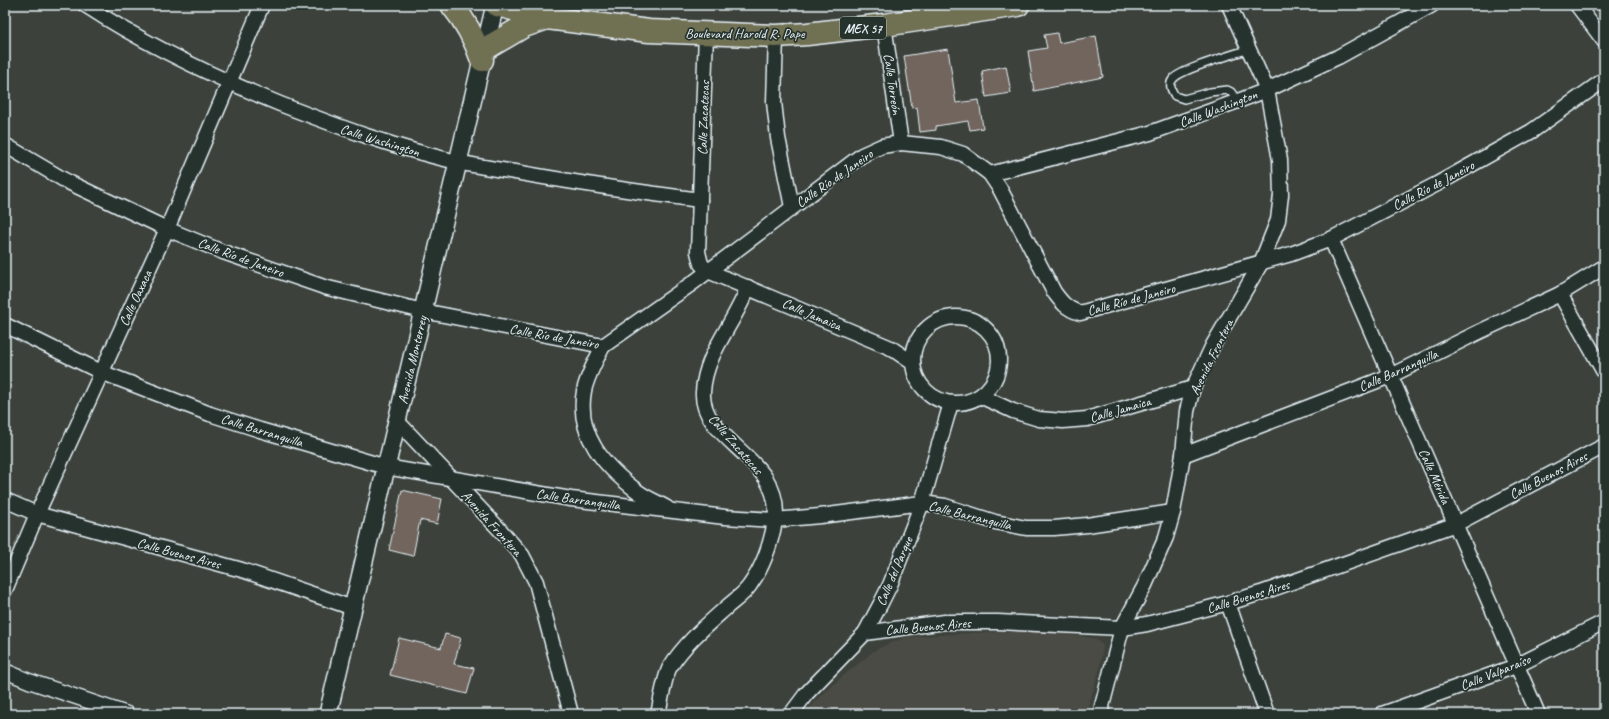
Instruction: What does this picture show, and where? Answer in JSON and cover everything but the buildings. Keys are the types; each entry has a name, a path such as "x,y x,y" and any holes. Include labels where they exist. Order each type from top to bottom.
{"highway":[{"path":"452,5 474,36 484,54 524,26 547,18"},
{"name":"Boulevard Harold R. Pape","path":"496,5 547,18 650,31 776,36 884,25 1018,5"}],"street":[{"name":"Calle Washington","path":"85,5 150,44 229,83 332,125 392,145 458,162 580,184 700,200"},
{"name":"Calle Oaxaca","path":"5,590 37,514 166,229 262,5"},
{"name":"Avenida Monterrey","path":"328,714 496,5"},
{"name":"Avenida Frontera","path":"1100,714 1122,628 1145,585 1166,537 1173,512 1183,456 1187,411 1193,388 1213,345 1261,263 1278,220 1281,195 1280,160 1267,90 1250,49 1229,5"},
{"name":"Calle Washington","path":"990,174 1150,133 1267,90 1338,57 1432,5"},
{"path":"1577,5 1604,41"},
{"name":"Calle Torreón","path":"884,25 901,143"},
{"name":"Calle Zacatecas","path":"706,34 698,252 701,264 708,271"},
{"path":"776,36 774,102 778,138 792,207"},
{"name":"Calle Río de Janeiro","path":"5,145 66,181 166,229 223,252 324,286 423,311 603,346 708,271 862,154 882,146 901,143 940,147 963,154 990,174 1000,189 1054,292 1062,304 1071,310 1080,313 1261,263 1291,254 1331,239 1438,184 1532,131 1604,80"},
{"name":"Calle Mérida","path":"1331,239 1538,714"},
{"name":"Calle Barranquilla","path":"1183,456 1390,376 1560,294 1604,267"},
{"name":"Calle Jamaica","path":"708,271 891,348 913,363"},
{"name":"Calle Zacatecas","path":"658,714 669,669 684,647 750,586 766,553 775,520 775,507 771,485 757,466 716,425 707,411 703,393 707,369 748,287"},
{"path":"1560,294 1604,372"},
{"path":"955,317 969,319 981,325 991,335 997,347 999,361 996,374 990,386 980,396 970,400 951,403 936,398 925,390 917,377 913,363 914,349 920,336 929,326 941,320 955,317"},
{"name":"Calle Barranquilla","path":"5,325 101,372 210,414 386,467 571,499 725,517 775,520 922,503 945,506 995,522 1026,528 1054,528 1087,525 1173,512"},
{"path":"603,346 594,363 584,390 582,410 586,432 596,451 617,474 638,492 673,511"},
{"name":"Calle Jamaica","path":"980,396 1019,413 1039,419 1062,420 1087,419 1193,388"},
{"name":"Calle del Parque","path":"791,714 806,694 865,633 890,585 922,503 951,403"},
{"name":"Avenida Frontera","path":"397,421 422,449 453,479 522,555 536,582 571,714"},
{"name":"Calle Buenos Aires","path":"865,633 945,622 998,622 1122,628 1147,624 1228,603 1269,590 1456,524 1604,446"},
{"name":"Calle Buenos Aires","path":"5,500 37,514 242,570 353,608"},
{"path":"1228,603 1267,714"},
{"name":"Calle Valparaíso","path":"1382,714 1516,666 1604,622"},
{"path":"5,671 29,681 127,714"}],"lane":[{"path":"1238,101 1231,92 1227,90 1210,92 1184,99 1175,96 1171,90 1170,84 1173,78 1186,71 1250,49"}],"shaded area":[{"path":"1031,631 1054,632 1095,639 1103,646 1099,670 1086,714 805,714 818,699 842,677 874,651 907,637"}]}
